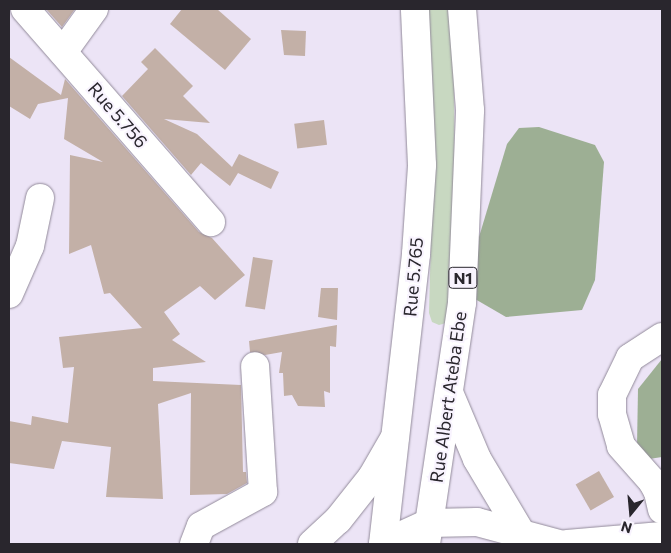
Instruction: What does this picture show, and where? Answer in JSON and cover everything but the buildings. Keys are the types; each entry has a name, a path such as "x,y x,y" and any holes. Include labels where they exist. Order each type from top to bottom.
{"main road":[{"name":"Rue 5.756","path":"25,9 211,222"},
{"path":"63,52 94,9"},
{"name":"Rue 5.765","path":"383,544 416,254 422,165 415,9"},
{"name":"Rue Albert Ateba Ebe","path":"428,534 462,303 469,175 470,110 462,9"},
{"path":"9,294 30,246 40,198"},
{"path":"661,498 621,446 615,432 612,395 630,358 662,337"},
{"path":"194,544 201,526 263,492 255,366"},
{"path":"450,394 477,459 520,531"},
{"path":"312,544 338,520 372,478 395,437"},
{"path":"383,544 477,522 520,531 559,544"},
{"path":"567,544 662,536"}],"green space":[{"path":"425,9 448,9 454,66 455,199 452,312 446,323 439,325 432,322 429,313 433,163 432,69"},
{"path":"539,127 595,145 604,162 595,280 582,310 506,317 475,299 479,237 507,144 519,128"},
{"path":"662,359 662,457 649,459 637,446 638,389"}]}
